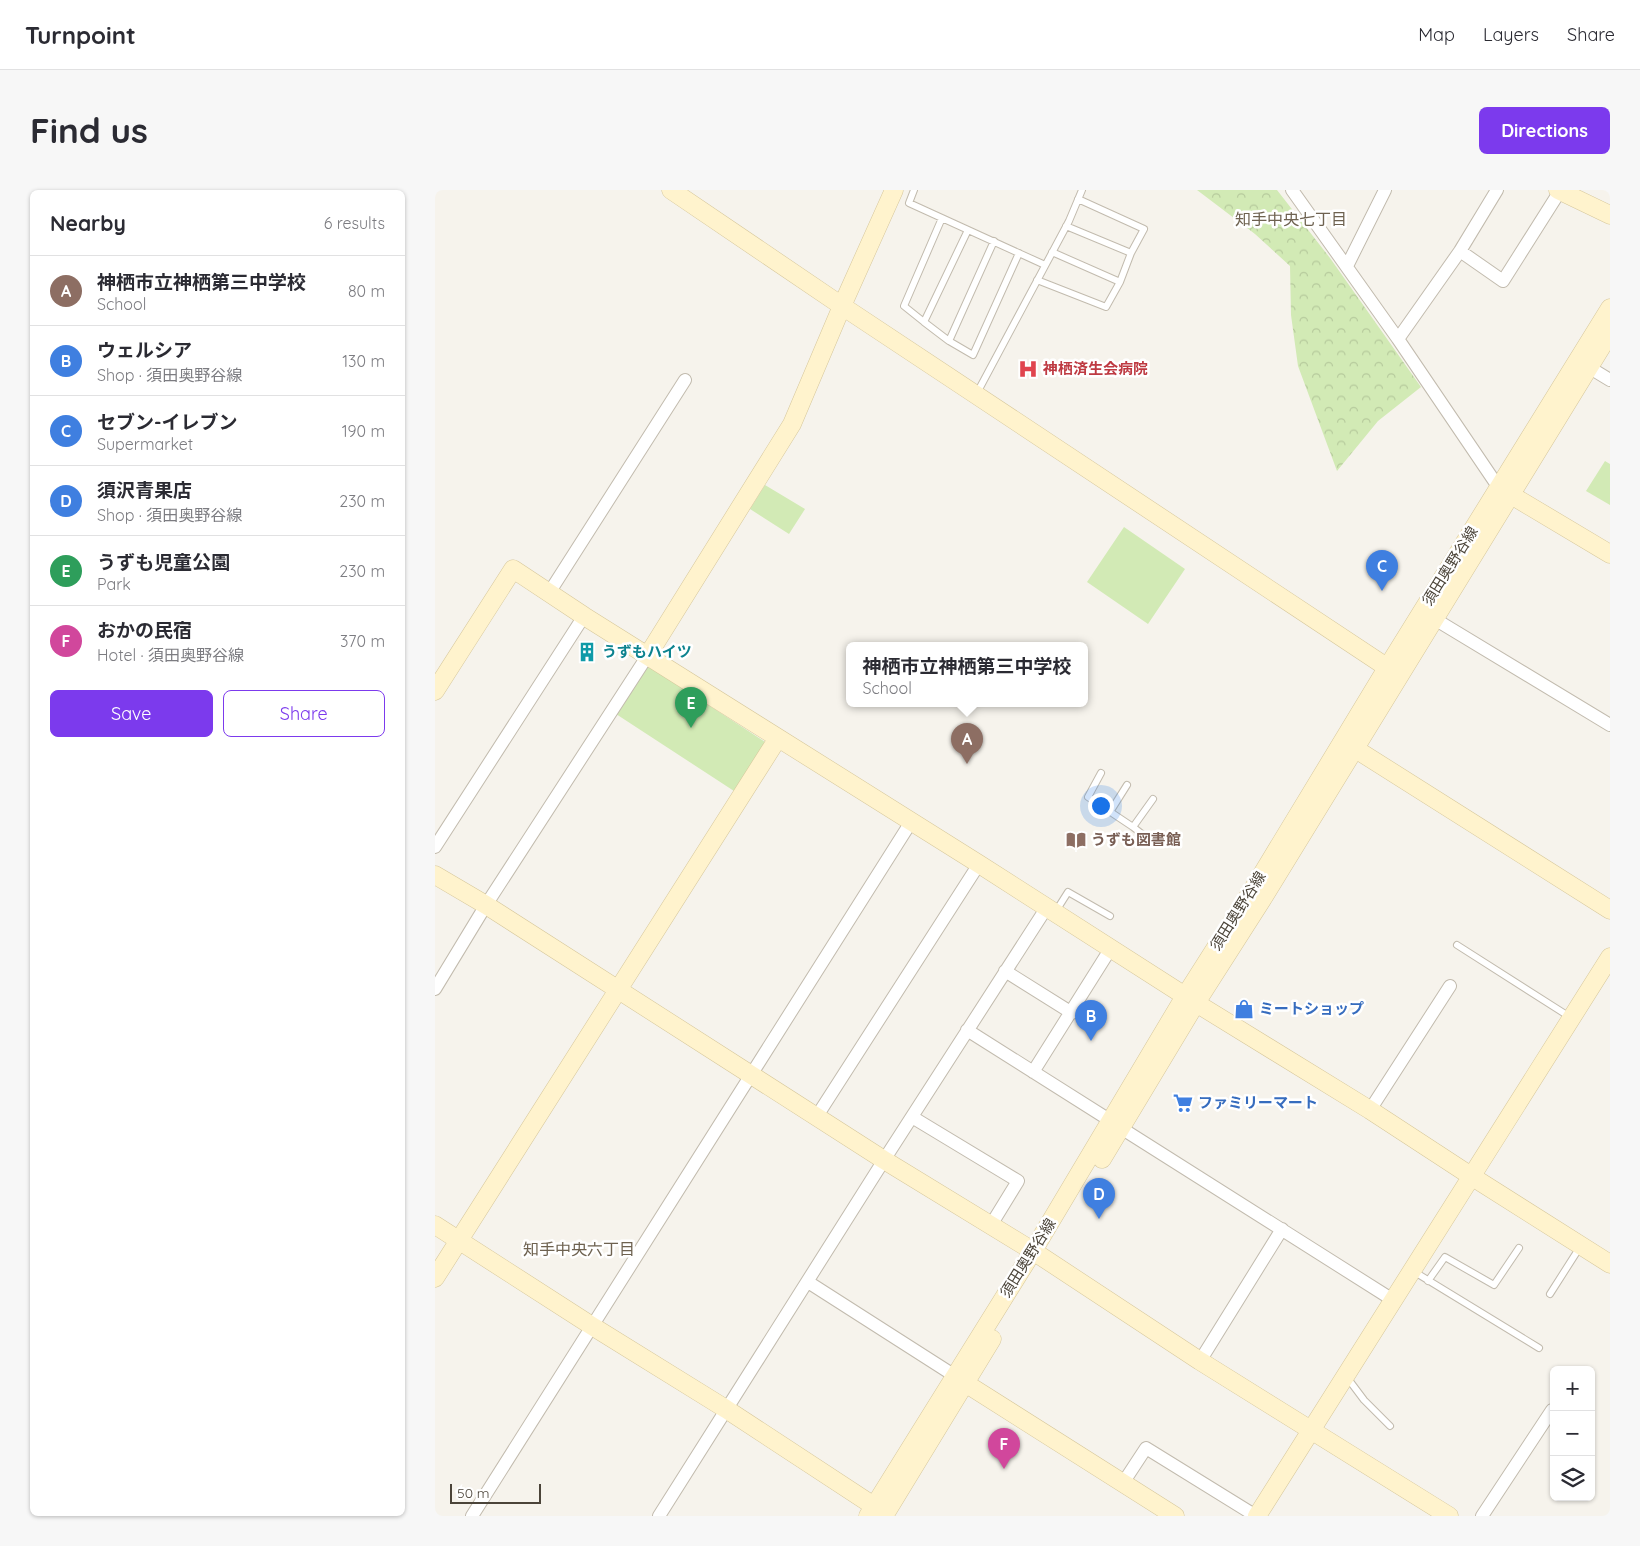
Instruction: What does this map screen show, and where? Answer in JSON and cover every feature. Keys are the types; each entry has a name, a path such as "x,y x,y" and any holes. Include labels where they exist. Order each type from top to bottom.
{"street":[{"path":"671,190 842,306 1393,672"},
{"path":"435,989 486,906 648,655 792,424 894,190"},
{"path":"1293,190 1504,491 1610,554"},
{"path":"1347,266 1385,190"},
{"path":"1398,339 1460,251 1497,190"},
{"path":"1460,251 1503,282 1559,190 1610,215"},
{"name":"須田奥野谷線","path":"881,1513 960,1379 1038,1254 1191,999 1583,364 1610,308"},
{"name":"須田奥野谷線","path":"1583,364 1610,333"},
{"path":"1583,364 1610,380"},
{"path":"549,593 685,380"},
{"path":"435,691 513,569 584,616 1370,1110 1610,1264"},
{"path":"1428,615 1610,725"},
{"path":"435,847 584,616"},
{"path":"435,1278 778,738"},
{"path":"1349,745 1610,910"},
{"path":"472,1516 911,822"},
{"path":"817,1116 979,864"},
{"path":"435,875 884,1160 1038,1254 1200,1361 1449,1516"},
{"path":"659,1516 1005,971 1051,910"},
{"path":"1033,1072 1072,1013 1111,948"},
{"path":"1123,1483 1146,1448 1256,1516 1610,957"},
{"path":"1005,971 1072,1013"},
{"path":"1370,1110 1451,986"},
{"path":"967,1030 1393,1300"},
{"path":"912,1117 1018,1181 991,1225"},
{"path":"435,1225 726,1409 881,1513"},
{"path":"1200,1361 1282,1230"},
{"path":"808,1282 1175,1516"},
{"path":"1482,1516 1551,1411"}],"lane":[{"path":"914,190 909,203 1045,265"},
{"path":"976,395 1066,226 1081,190"},
{"path":"1037,280 1106,307 1120,282 1131,254 1144,229 1078,199"},
{"path":"942,218 904,306 949,341 973,355 1019,253"},
{"path":"1066,226 1131,254"},
{"path":"924,322 968,230"},
{"path":"949,341 993,241"},
{"path":"1052,252 1120,282"},
{"path":"1101,773 1088,797 1155,844"},
{"path":"1110,812 1127,785"},
{"path":"1133,827 1153,800"},
{"path":"1051,910 1068,892 1109,916"},
{"path":"1457,945 1571,1017"},
{"path":"1550,1294 1580,1246"},
{"path":"1428,1281 1445,1256 1494,1285 1519,1248"},
{"path":"1412,1271 1539,1348"},
{"path":"1345,1376 1364,1400 1390,1426"}],"green space":[{"path":"1197,190 1277,190 1330,258 1421,387 1378,421 1337,471 1298,366 1291,315 1290,266 1255,234"},
{"path":"1605,461 1610,464 1610,505 1586,491"},
{"path":"765,485 805,509 789,534 750,509"},
{"path":"1124,527 1185,569 1148,624 1087,582"},
{"path":"647,665 765,742 734,791 616,714"}],"place":[{"name":"神栖済生会病院","path":"1028,369"},
{"name":"セブン-イレブン","path":"1382,591"},
{"name":"うずもハイツ","path":"587,652"},
{"name":"うずも児童公園","path":"691,728"},
{"name":"神栖市立神栖第三中学校","path":"967,764"},
{"name":"うずも図書館","path":"1076,840"},
{"name":"ミートショップ","path":"1244,1009"},
{"name":"ウェルシア","path":"1091,1041"},
{"name":"ファミリーマート","path":"1183,1103"},
{"name":"須沢青果店","path":"1099,1219"},
{"name":"おかの民宿","path":"1004,1469"}],"district":[{"name":"知手中央七丁目","path":"1291,219"},
{"name":"知手中央六丁目","path":"579,1249"}]}
